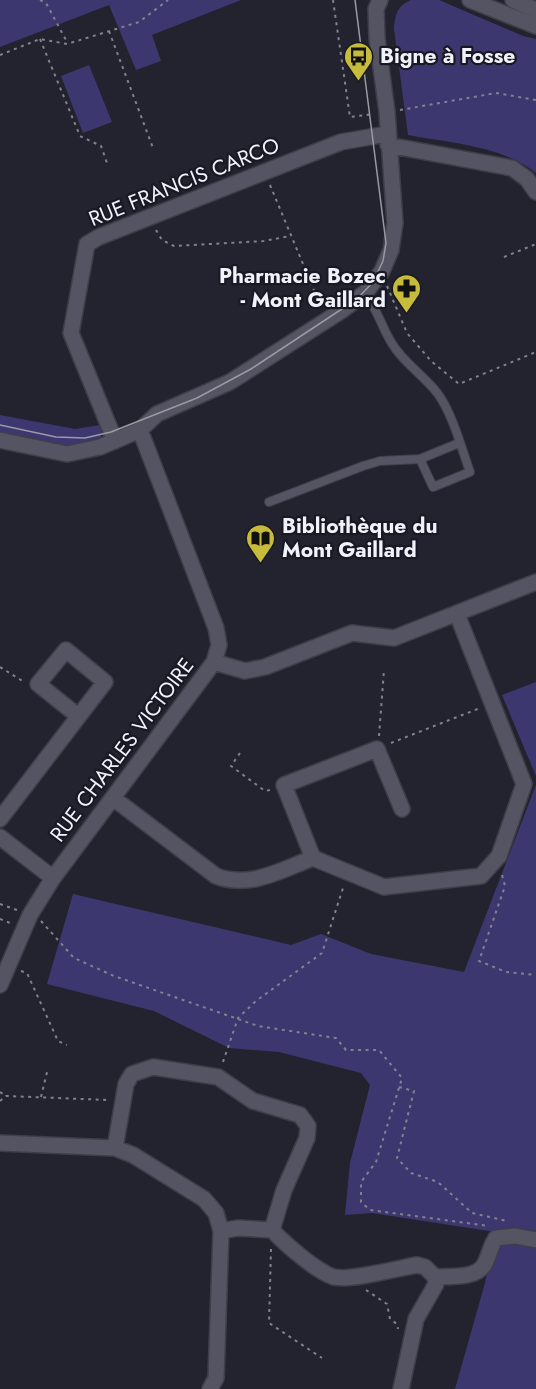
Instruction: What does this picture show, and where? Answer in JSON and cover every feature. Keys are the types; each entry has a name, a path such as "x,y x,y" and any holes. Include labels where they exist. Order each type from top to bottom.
{"street":[{"path":"0,440 67,454 88,451 115,441 140,430 157,414 230,381 328,319 364,293 382,271 391,250 395,223 387,112 377,38 376,9 380,0"},
{"path":"470,0 536,26"},
{"path":"513,0 536,10"},
{"name":"RUE FRANCIS CARCO","path":"115,441 71,333 87,244 99,237 264,171 356,138 388,139 512,168 527,179 536,192"},
{"name":"RUE CHARLES VICTOIRE","path":"0,985 30,915 53,878 214,662 219,645 216,628 140,430"},
{"path":"214,662 245,671 265,667 352,633 394,638 536,582"},
{"path":"113,798 216,876 233,882 252,881 313,858 384,887 481,876 499,856 524,784 457,614"},
{"path":"0,819 105,682 66,650 38,684 78,716"},
{"path":"313,858 284,785 377,748 402,809"},
{"path":"0,837 53,878"},
{"path":"115,1148 126,1084 132,1074 153,1067 218,1077 253,1101 300,1115 308,1126 307,1138 284,1190 272,1230"},
{"path":"0,1143 115,1148 133,1155 204,1199 216,1213 222,1231 216,1378 211,1389"},
{"path":"222,1231 238,1228 272,1230 287,1246 334,1277 417,1265 425,1267 435,1277 436,1284 416,1319 401,1389"},
{"path":"435,1277 463,1276 479,1271 496,1238 515,1230 536,1240"}],"lane":[{"path":"364,293 376,308 390,341 403,359 427,381 443,402 470,472 433,487 420,459"},
{"path":"269,502 363,466 380,461 420,459 459,443"}],"path":[{"path":"40,0 46,3 67,44"},
{"path":"0,55 40,39 67,44 139,22 168,0"},
{"path":"333,0 350,117 364,116"},
{"path":"109,31 153,148"},
{"path":"40,39 80,136 101,146 107,163"},
{"path":"387,112 496,93 536,100"},
{"path":"264,171 315,299 328,319"},
{"path":"150,217 162,240 174,246 264,241 290,236"},
{"path":"504,257 536,244"},
{"path":"386,282 407,333 431,361 459,384 536,352"},
{"path":"0,667 18,681 38,684"},
{"path":"384,670 377,748 478,711 489,696"},
{"path":"240,753 231,766 265,791 284,785"},
{"path":"499,856 505,886 478,961 506,972 536,975"},
{"path":"218,1077 238,1018 256,1001 322,953 348,873"},
{"path":"0,904 45,923 74,958 192,1005 258,1026 336,1038 346,1050 379,1050 402,1078 376,1162 361,1182 361,1203 370,1210 515,1230"},
{"path":"9,966 27,973 58,1041 67,1045"},
{"path":"41,1097 48,1068"},
{"path":"399,1087 414,1091 397,1158 411,1173 438,1182 472,1213 515,1230"},
{"path":"0,1092 6,1096 123,1100"},
{"path":"0,1101 6,1096"},
{"path":"272,1230 269,1323 322,1358"},
{"path":"346,1277 387,1304 390,1320 398,1324 401,1345 410,1347"}],"shaded area":[{"path":"0,0 241,0 152,35 161,61 136,70 109,5 0,47"},
{"path":"411,0 439,0 523,36 536,39 536,173 523,164 492,151 408,135 394,29 398,12"},
{"path":"89,65 112,122 83,133 61,76"},
{"path":"0,415 75,429 100,425 102,432 100,440 72,448 0,433"},
{"path":"536,682 536,776 502,695"},
{"path":"536,785 536,1389 455,1389 485,1283 495,1232 372,1213 345,1215 350,1163 370,1085 361,1073 279,1052 229,1048 154,1011 47,984 73,894 291,945 321,934 371,954 464,972"}],"tram line":[{"path":"0,425 56,437 85,438 111,432 197,398 251,369 357,299 373,282 383,261 386,243 355,0"}],"place":[{"name":"Bigne à Fosse","path":"359,82"},
{"name":"Pharmacie Bozec - Mont Gaillard","path":"407,314"},
{"name":"Bibliothèque du Mont Gaillard","path":"261,564"}]}
